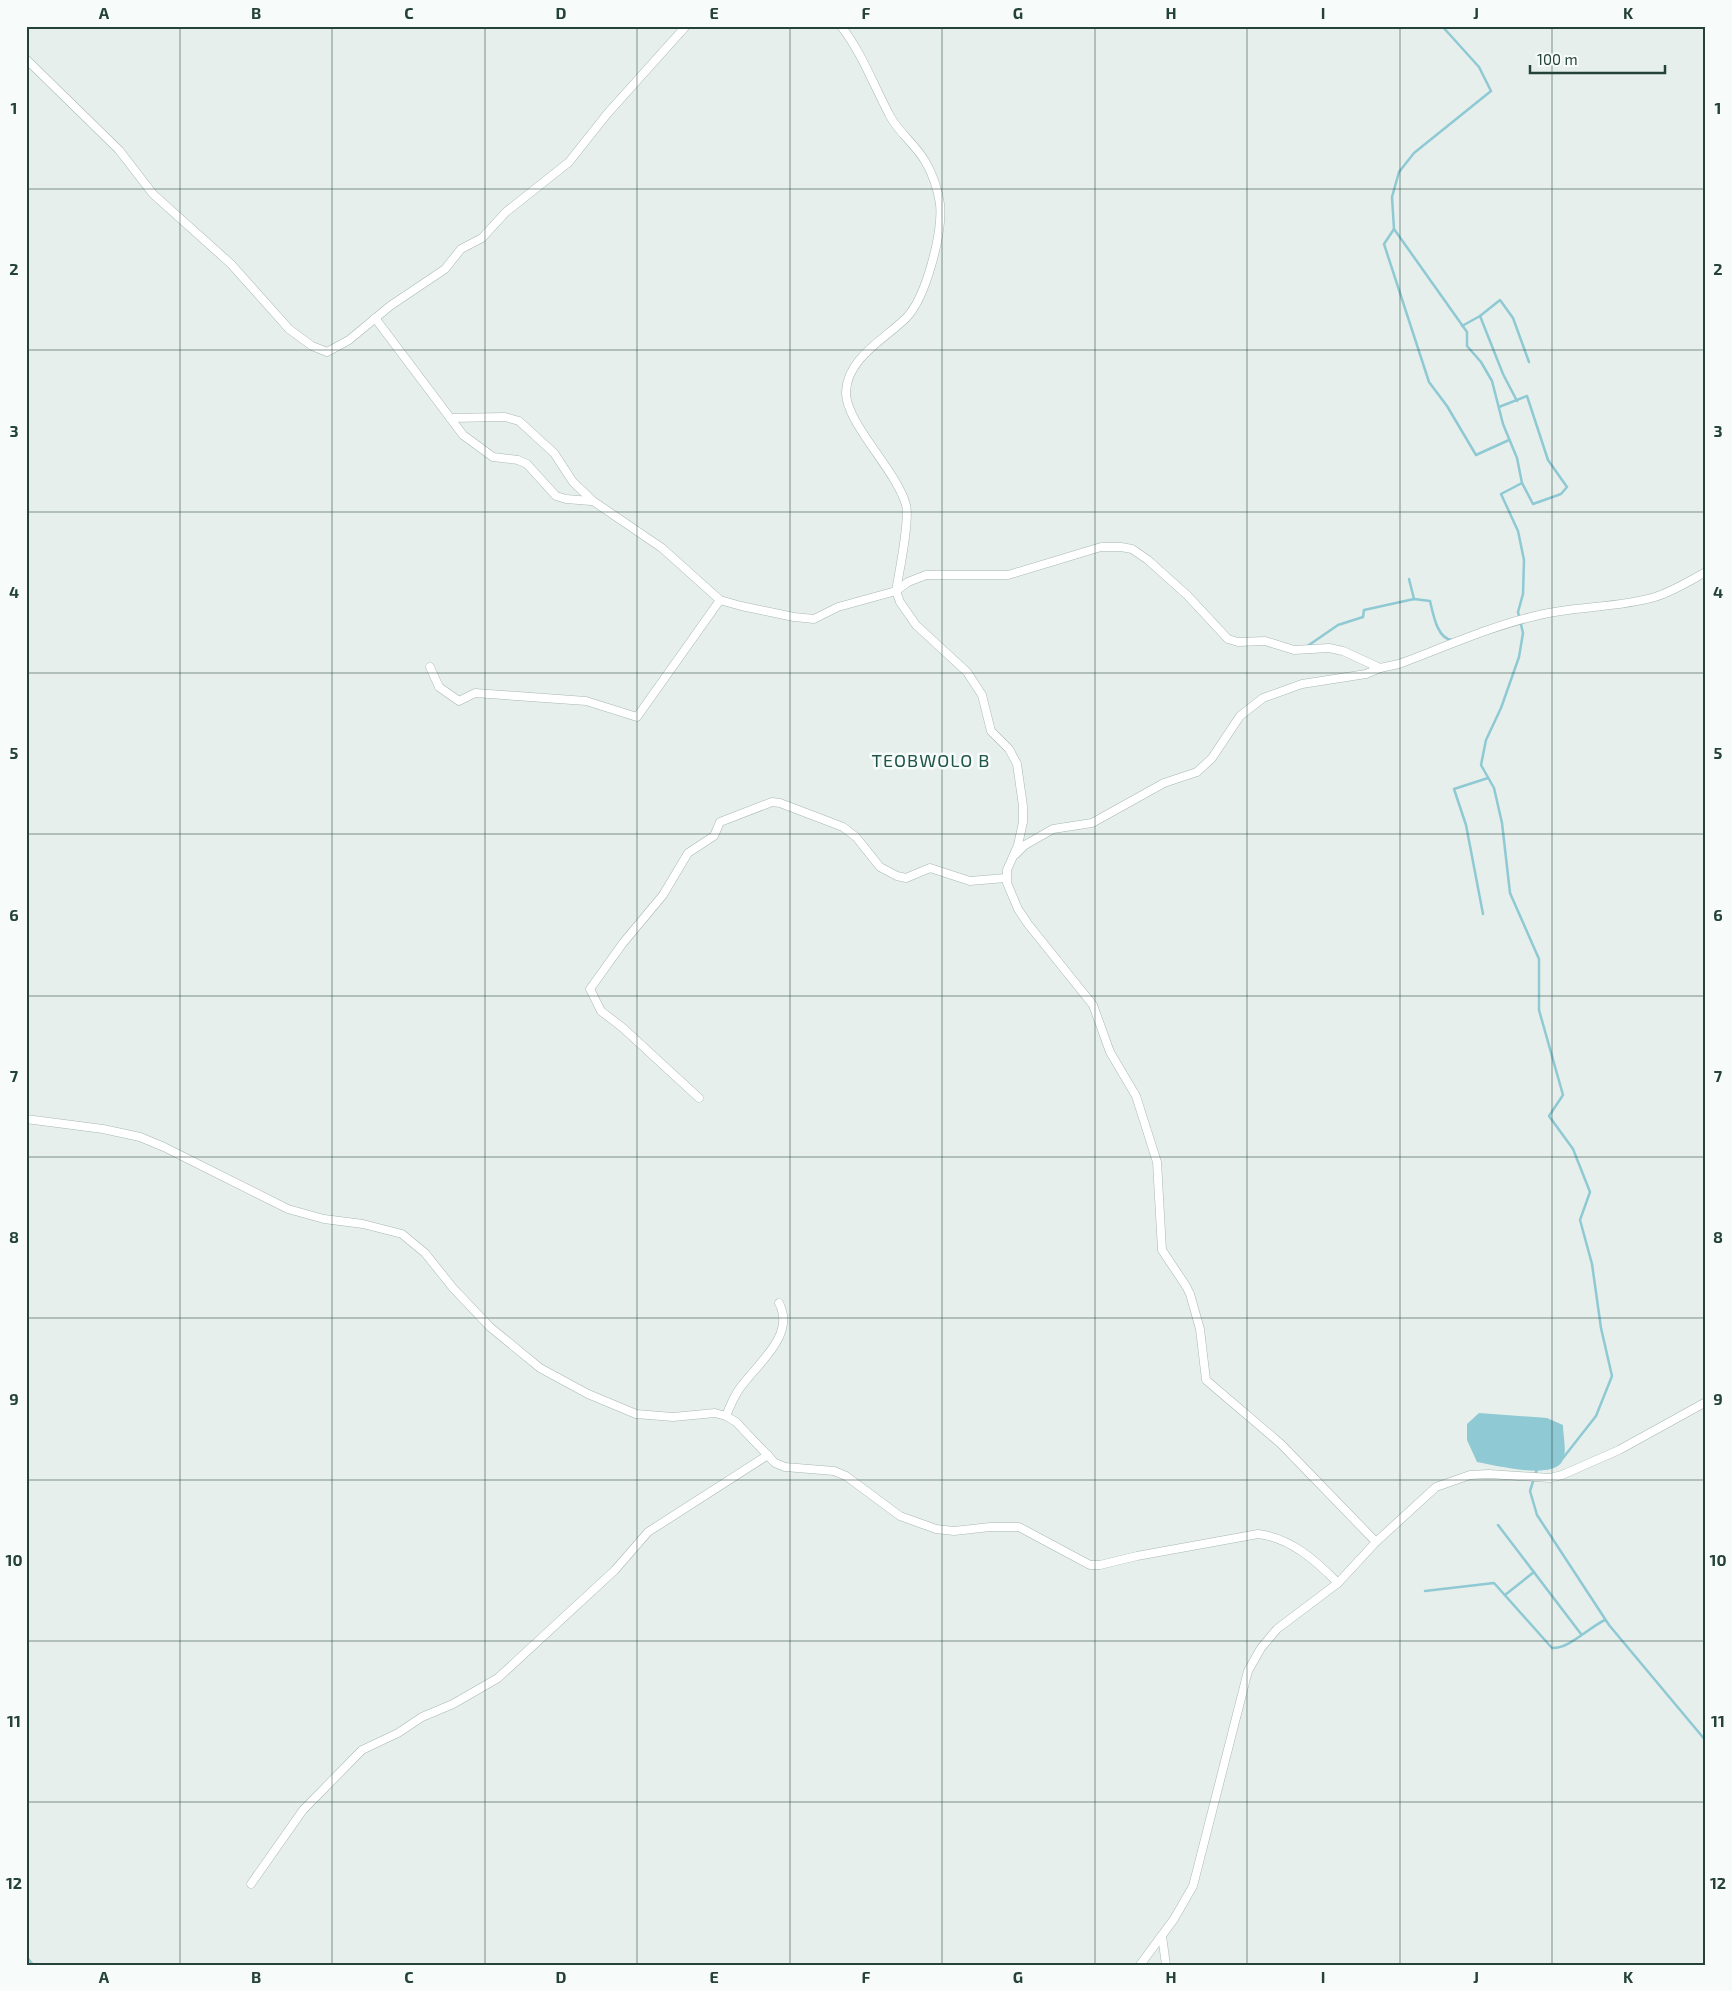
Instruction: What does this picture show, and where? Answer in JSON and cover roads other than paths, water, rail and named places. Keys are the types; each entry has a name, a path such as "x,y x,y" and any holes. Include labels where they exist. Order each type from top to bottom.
{"street":[{"path":"26,59 119,150 153,194 230,264 297,336 322,351 331,352 375,318 445,269 461,249 482,238 506,212 569,162 607,114 686,26"},
{"path":"841,26 893,122 926,162 940,203 940,220 934,252 916,304 907,317 863,356 847,381 846,401 852,414 897,485 907,508 896,591 900,602 916,625 958,661 971,678 985,703 991,731 1009,749 1017,764 1023,806 1023,822 1018,845 1011,859 1006,878 1011,895 1028,924 1092,1005 1110,1052 1136,1096 1157,1162 1162,1250 1190,1294 1200,1329 1206,1380 1281,1444 1376,1542"},
{"path":"375,318 463,435 493,457 518,460 528,464 556,496 593,501"},
{"path":"450,418 505,416 519,421 554,453 573,482 593,501 662,548 720,600 766,612 814,619 838,607 896,591 908,582 926,575 1008,575 1101,547 1122,546 1132,549 1148,560 1187,595 1228,639 1238,642 1265,641 1294,650 1329,648 1343,651 1380,668"},
{"path":"1011,859 1025,845 1043,834 1061,827 1092,823 1164,783 1197,772 1212,758 1240,716 1263,698 1308,683 1358,676 1399,664 1526,618 1556,611 1605,607 1652,598 1683,585 1706,572"},
{"path":"430,667 439,687 459,701 475,693 586,702 637,717 720,600"},
{"path":"699,1098 623,1028 601,1011 590,989 623,943 650,913 688,853 714,836 720,822 772,802 780,802 843,827 856,838 880,867 897,876 911,876 930,868 938,869 970,881 1006,878"},
{"path":"26,1120 103,1129 140,1137 164,1147 288,1209 324,1219 363,1224 402,1234 425,1253 453,1288 490,1327 548,1372 588,1394 636,1414 673,1417 715,1414 726,1416 736,1422 775,1463 785,1466 834,1471 846,1476 893,1512 927,1526 954,1531 997,1526 1019,1527 1090,1565 1106,1564 1137,1556 1258,1534 1272,1536 1305,1553 1338,1583"},
{"path":"726,1416 740,1387 781,1335 785,1314 779,1303"},
{"path":"1140,1965 1162,1936 1193,1886 1253,1661 1277,1629 1338,1583 1376,1542 1436,1487 1453,1479 1489,1474 1550,1478 1562,1475 1619,1450 1706,1402"},
{"path":"251,1884 267,1858 303,1810 362,1750 398,1733 422,1717 453,1704 498,1678 614,1570 648,1532 768,1455"},
{"path":"1162,1936 1166,1965"}],"water":[{"path":"1479,1413 1547,1418 1563,1425 1565,1448 1563,1460 1557,1466 1548,1470 1537,1471 1477,1462 1467,1440 1467,1424"}],"waterway":[{"path":"1442,26 1479,67 1491,91 1414,153 1399,172 1392,197 1394,229 1467,332 1467,346 1481,362 1492,381 1503,424 1517,458 1522,483 1501,494 1518,531 1524,560 1523,594 1518,612 1523,633 1519,657 1501,708 1486,740 1481,765 1494,788 1502,823 1510,893 1539,959 1539,1010 1563,1095 1549,1116 1573,1149 1590,1192 1580,1220 1592,1264 1601,1328 1612,1376 1596,1416 1563,1458"},
{"path":"1394,229 1384,244 1429,382 1447,406 1476,455 1509,440"},
{"path":"1462,326 1480,316 1500,300 1513,318 1529,362"},
{"path":"1480,316 1503,374 1517,401"},
{"path":"1499,407 1527,396 1548,460 1567,487 1561,494 1533,504 1522,483"},
{"path":"1409,579 1414,599"},
{"path":"1306,647 1338,625 1363,617 1364,610 1414,599 1430,601 1439,630 1447,639 1452,640"},
{"path":"1483,914 1466,825 1454,789 1488,778"},
{"path":"1537,1469 1530,1491 1537,1515 1609,1625 1706,1741"},
{"path":"1498,1525 1581,1634"},
{"path":"1505,1595 1534,1572"},
{"path":"1425,1591 1494,1583 1552,1648 1572,1642 1605,1620"},
{"path":"26,1956 33,1965"}],"district":[{"name":"TEOBWOLO B","path":"931,760"}]}
